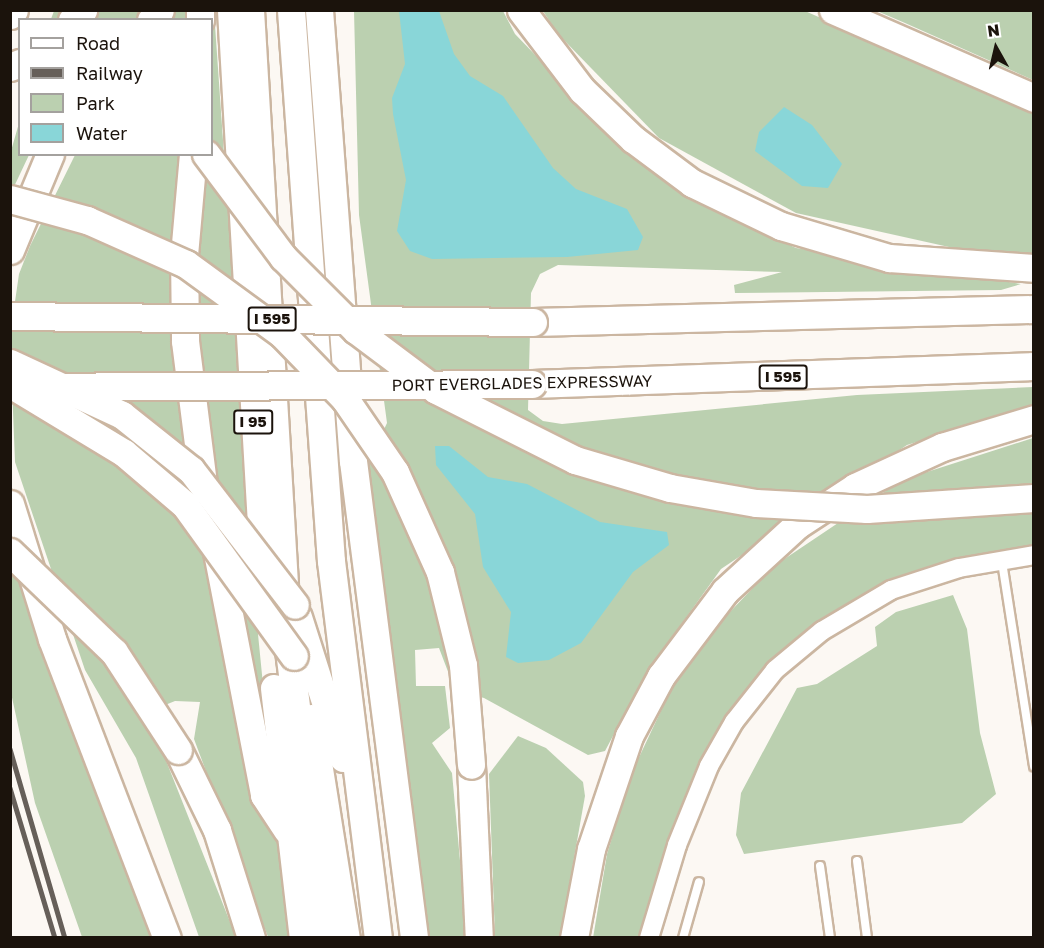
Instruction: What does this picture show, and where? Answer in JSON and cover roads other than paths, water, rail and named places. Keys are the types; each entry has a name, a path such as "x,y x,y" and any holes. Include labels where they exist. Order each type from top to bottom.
{"highway":[{"path":"10,15 14,10"},
{"name":"I 95","path":"231,10 261,547 303,938"},
{"path":"250,10 287,634 325,938"},
{"path":"291,10 331,561 378,938"},
{"path":"319,10 356,484 414,938"},
{"path":"327,126 337,10"},
{"path":"521,10 582,90 633,139 692,183 781,226 889,258 1034,268"},
{"path":"833,10 1034,98"},
{"path":"10,250 49,156"},
{"path":"193,156 184,288 193,434 264,795 290,833"},
{"path":"207,156 283,257 356,330 436,390 575,460 670,488 756,503 867,509 1034,498"},
{"path":"10,200 87,220 186,264 282,334 345,399 395,472 440,572 463,665 471,765 479,938"},
{"name":"I 595","path":"10,316 532,322 1034,309"},
{"path":"10,363 122,415 191,470 295,605 343,758 367,938"},
{"name":"PORT EVERGLADES EXPRESSWAY","path":"10,386 532,384 1034,366"},
{"path":"10,386 123,453 185,505 294,656 323,768 346,938"},
{"path":"574,938 593,838 629,736 661,676 725,591 797,525 855,487 942,447 1034,419"},
{"path":"10,504 52,639 167,938"},
{"path":"10,552 114,652 178,750 217,830 251,938"}],"street":[{"path":"650,932 709,766 734,722 775,670 822,631 883,594 942,572 1034,555"}],"lane":[{"path":"1002,560 1034,766"},
{"path":"857,861 867,938"},
{"path":"820,867 830,938"},
{"path":"683,938 699,882"}],"water":[{"path":"399,11 439,11 454,54 470,76 503,96 553,168 576,189 627,209 643,237 638,250 567,257 432,259 410,251 397,231 406,180 392,98 405,64"},
{"path":"784,107 812,125 842,164 828,188 802,186 755,151 759,132"},
{"path":"435,446 449,446 488,477 527,484 600,522 667,532 669,545 633,572 581,643 549,660 518,663 506,657 511,612 483,567 475,514 436,465"}],"railway":[{"path":"10,749 65,938"},
{"path":"10,788 55,938"}]}
